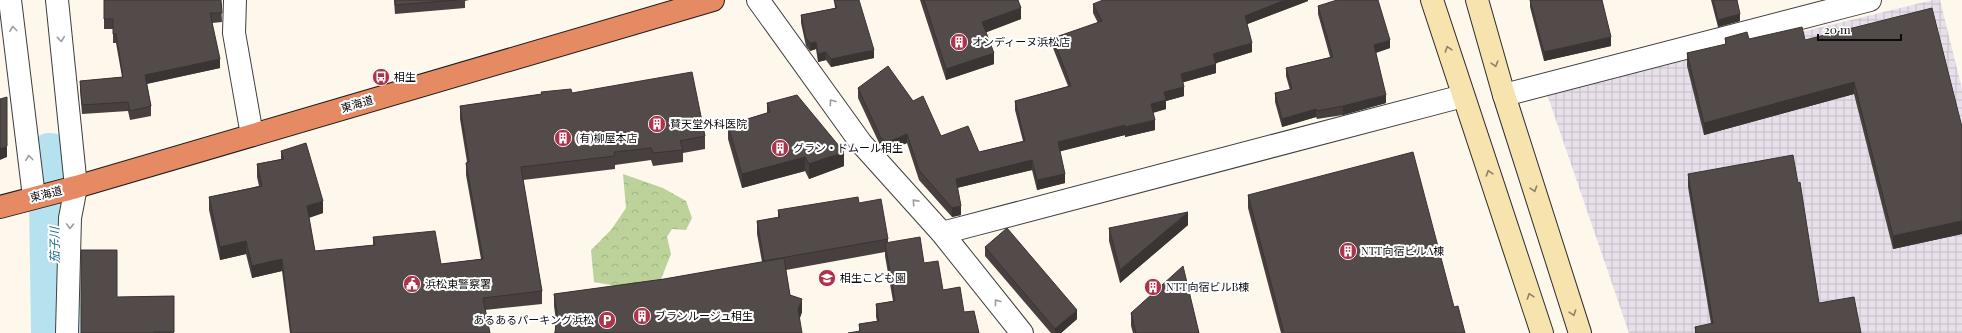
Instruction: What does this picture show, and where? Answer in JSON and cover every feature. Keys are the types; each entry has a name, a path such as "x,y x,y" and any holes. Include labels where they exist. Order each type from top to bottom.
{"highway":[{"name":"東海道","path":"0,207 76,187 252,134 713,0"}],"street":[{"path":"10,0 34,197"},
{"path":"57,0 76,187 70,218 67,333"},
{"path":"235,0 234,33 252,134"},
{"path":"758,0 861,143 942,233 1022,333"},
{"path":"1432,0 1542,333"},
{"path":"1477,0 1504,95 1580,333"},
{"path":"1504,95 1870,0"},
{"path":"942,233 1463,96"}],"shaded area":[{"path":"1933,0 1940,0 1962,89 1962,333 1629,333 1547,94"}],"green space":[{"path":"623,174 663,188 686,201 692,218 686,230 672,229 667,237 671,254 659,284 622,287 594,282 591,250 611,230 626,208"}],"building":[{"path":"104,0 221,0 222,13 210,13 220,59 145,75 151,106 130,111 128,102 82,105 80,81 123,77 116,34 113,34 113,19 104,19"},
{"path":"395,0 458,0 395,5"},
{"path":"834,0 859,0 874,50 831,59 826,52 818,54 816,42 810,43 806,38 801,15 837,8"},
{"name":"オンディーヌ浜松店","path":"924,0 1018,0 1021,8 982,22 994,53 946,69"},
{"path":"1103,0 1285,0 1245,16 1252,43 1213,54 1216,64 1181,74 1184,87 1164,92 1166,100 1151,104 1155,120 1125,127 1125,125 1058,142 1065,174 1037,180 1032,160 956,179 961,206 952,208 919,170 907,134 886,143 880,136 858,88 888,66 913,101 923,96 941,136 968,126 979,152 1025,141 1015,101 1071,86 1053,38 1102,21 1093,4"},
{"path":"1337,0 1378,0 1390,40 1374,45 1386,95 1343,106 1317,111 1316,109 1282,119 1275,93 1292,89 1286,68 1333,57 1318,6"},
{"path":"1530,0 1602,0 1611,37 1544,52"},
{"path":"1713,0 1737,0 1740,14 1718,20"},
{"path":"1932,8 1962,127 1962,221 1893,236 1854,82 1704,123 1687,53 1726,44 1725,38 1747,32 1749,39 1802,27 1805,40"},
{"path":"692,72 705,136 680,141 683,150 653,153 651,148 614,152 615,156 521,167 542,291 483,298 490,333 291,333 282,259 252,266 246,241 220,247 209,197 262,186 257,164 284,159 281,151 306,143 323,201 307,206 315,251 375,245 373,237 435,231 441,264 483,259 466,163 469,162 460,106 542,94 541,92 571,89 572,93"},
{"name":"グラン・ドムール相生","path":"797,95 844,152 809,164 805,157 742,174 728,125 770,112 767,103"},
{"path":"7,97 7,146 0,149 0,99"},
{"name":"NTT向宿ビルA棟","path":"1413,152 1454,307 1458,306 1465,333 1284,333 1248,195"},
{"path":"1793,155 1798,183 1800,182 1819,303 1854,297 1861,333 1696,333 1695,327 1713,323 1688,174"},
{"path":"858,197 859,203 881,199 888,239 764,261 757,221 780,217 778,210"},
{"path":"1188,212 1120,270 1109,228"},
{"path":"1007,228 1077,310 1055,329 985,247"},
{"path":"920,237 924,263 938,261 943,290 960,287 964,312 974,311 979,333 848,333 860,331 859,324 879,321 876,304 895,301 885,243"},
{"path":"81,250 117,250 117,297 174,296 174,332 81,333"},
{"path":"784,258 790,295 802,299 798,309 802,333 555,333 557,312 554,294 664,279"},
{"path":"1183,266 1199,333 1136,333 1131,313"}],"waterway":[{"name":"茄子川","path":"50,158 54,199 56,333"}],"place":[{"name":"オンディーヌ浜松店","path":"959,42"},
{"name":"相生","path":"381,77"},
{"name":"賛天堂外科医院","path":"657,124"},
{"name":"(有)柳屋本店","path":"563,138"},
{"name":"グラン・ドムール相生","path":"780,148"},
{"name":"NTT向宿ビルA棟","path":"1348,251"},
{"name":"相生こども園","path":"827,278"},
{"name":"浜松東警察署","path":"412,284"},
{"name":"NTT向宿ビルB棟","path":"1153,287"},
{"name":"ブランルージュ相生","path":"642,316"},
{"name":"あるあるパーキング浜松","path":"607,320"}]}
